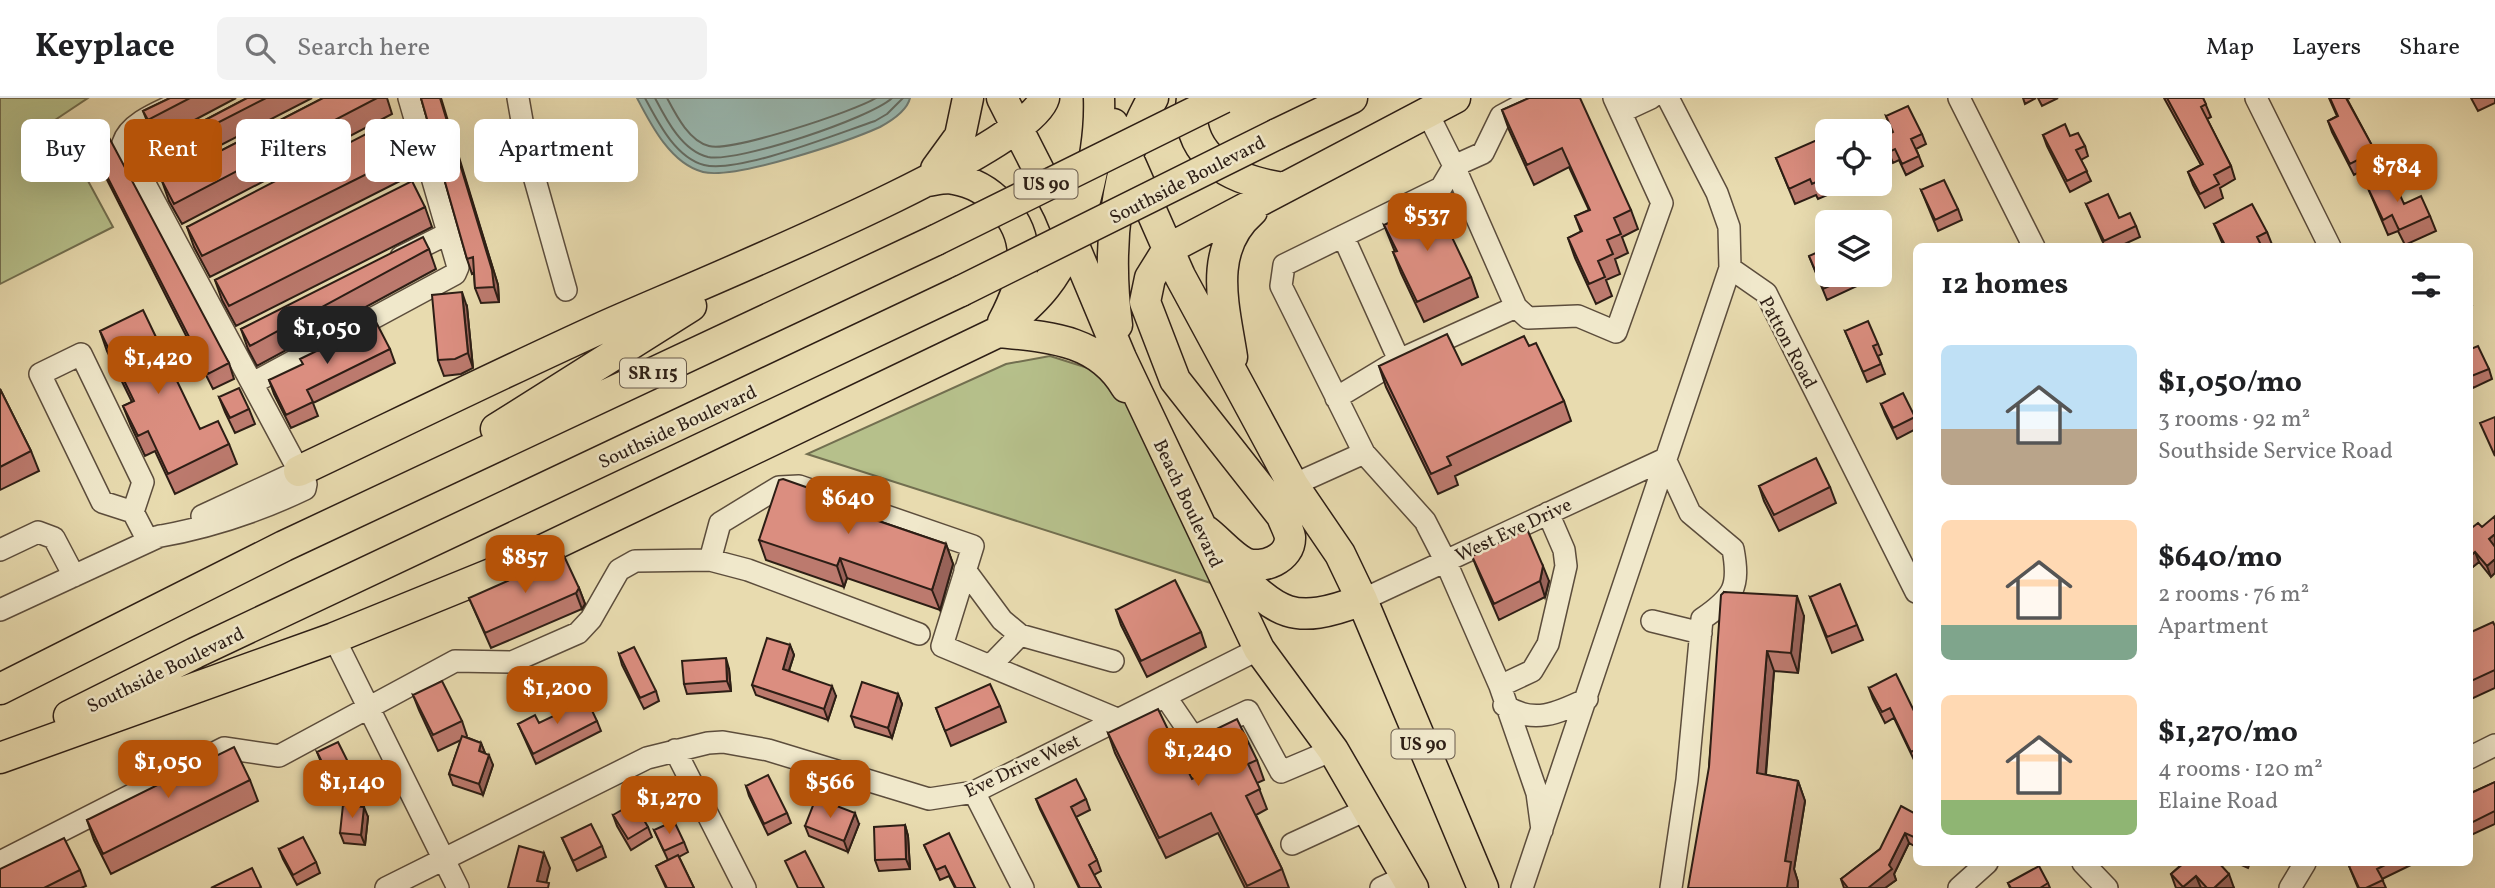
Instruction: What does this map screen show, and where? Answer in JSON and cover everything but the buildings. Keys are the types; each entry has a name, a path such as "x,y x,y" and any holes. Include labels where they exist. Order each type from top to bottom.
{"highway":[{"path":"923,181 953,148 965,123 968,98"},
{"name":"Beach Boulevard","path":"1002,98 1072,238 1121,358 1259,649 1333,750 1368,809 1401,884"},
{"path":"299,471 603,327 775,255 923,181 1018,130 1044,98"},
{"path":"0,758 334,638 501,569 998,332 1046,286 1072,238 1085,197 1100,98"},
{"name":"US 90","path":"1100,98 1168,249 1237,383 1293,485 1340,554 1363,600 1483,888"},
{"path":"1121,358 1112,265 1117,206 1128,160 1143,116 1153,98"},
{"path":"1192,98 1192,120 1208,157 1241,179 1283,188"},
{"name":"SR 115","path":"0,689 370,505 936,240 1223,98"},
{"name":"Southside Boulevard","path":"0,751 195,653 961,291 1352,98"},
{"path":"1204,536 1244,562 1262,565 1277,560 1287,551 1290,537 1282,516 1175,380 1145,302 1150,278 1168,249 1444,103"},
{"path":"923,181 953,178 967,183 999,201 1010,215 1024,253 1018,290 998,332"},
{"path":"1237,383 1220,284 1223,256 1230,236 1240,221 1283,188"},
{"path":"370,505 775,255"},
{"path":"998,332 1054,337 1082,345 1120,377 1165,452"},
{"path":"1204,536 1262,598 1291,614 1324,615 1363,600"}],"street":[{"path":"148,119 188,98"},
{"path":"518,98 531,167 566,290"},
{"path":"1535,98 1500,116 1483,153 1454,166 1441,188 1284,265 1281,286 1364,453 1425,521 1445,560 1502,696 1536,793 1542,830"},
{"path":"1444,103 1454,166 1516,307 1528,318 1578,316 1616,332 1662,203 1618,105 1651,98"},
{"path":"1522,888 1730,268 1729,227 1717,193 1668,98"},
{"path":"1959,98 2032,243"},
{"path":"2256,98 2328,243"},
{"path":"0,610 299,471 144,182"},
{"path":"409,191 427,182"},
{"path":"253,383 449,280 458,267 434,182"},
{"path":"151,195 174,183"},
{"path":"176,242 200,229"},
{"path":"388,263 449,233"},
{"path":"1343,236 1399,360"},
{"name":"Patton Road","path":"1730,268 1766,293 1913,586"},
{"path":"204,294 228,282"},
{"path":"1336,398 1399,360 1516,307"},
{"path":"231,343 255,331"},
{"path":"133,512 143,482 80,354 40,374 102,502 133,512 152,539"},
{"path":"1293,485 1364,453"},
{"path":"1665,459 1690,513 1733,549 1738,575 1728,602 1702,619 1687,780 1671,888"},
{"name":"West Eve Drive","path":"1363,600 1665,459"},
{"path":"710,560 720,523 779,487 799,486 973,546 942,646 1117,719"},
{"path":"1502,696 1532,671 1548,644 1566,566 1564,550 1548,513"},
{"path":"0,550 38,532 54,538 74,576"},
{"path":"0,862 224,748 279,756 455,661 512,662 578,633 592,619 619,570 635,561 710,560 748,570 919,634"},
{"path":"965,570 1002,620 1020,635 1113,661"},
{"path":"1652,621 1701,633"},
{"path":"990,666 1020,635"},
{"path":"334,638 458,888"},
{"name":"Eve Drive West","path":"386,888 648,758 708,743 746,744 929,799 974,792 1259,649"},
{"path":"1165,696 1193,737 1248,711 1281,772 1333,750"},
{"path":"1502,696 1515,712 1546,716 1587,699"},
{"path":"2473,756 2495,745"},
{"path":"675,750 745,888"},
{"path":"974,792 1023,888"},
{"path":"1293,844 1368,809"},
{"path":"1959,888 1984,866"},
{"path":"2086,866 2106,888"},
{"path":"2290,888 2303,866"}],"green space":[{"path":"0,98 88,98 56,119 21,119 21,182 89,182 113,227 0,284"},
{"path":"1050,356 1110,375 1137,421 1214,584 807,454 1006,364"}],"water":[{"path":"637,98 910,98 906,107 894,119 865,133 792,158 719,173 703,172 681,161 663,142"}]}
